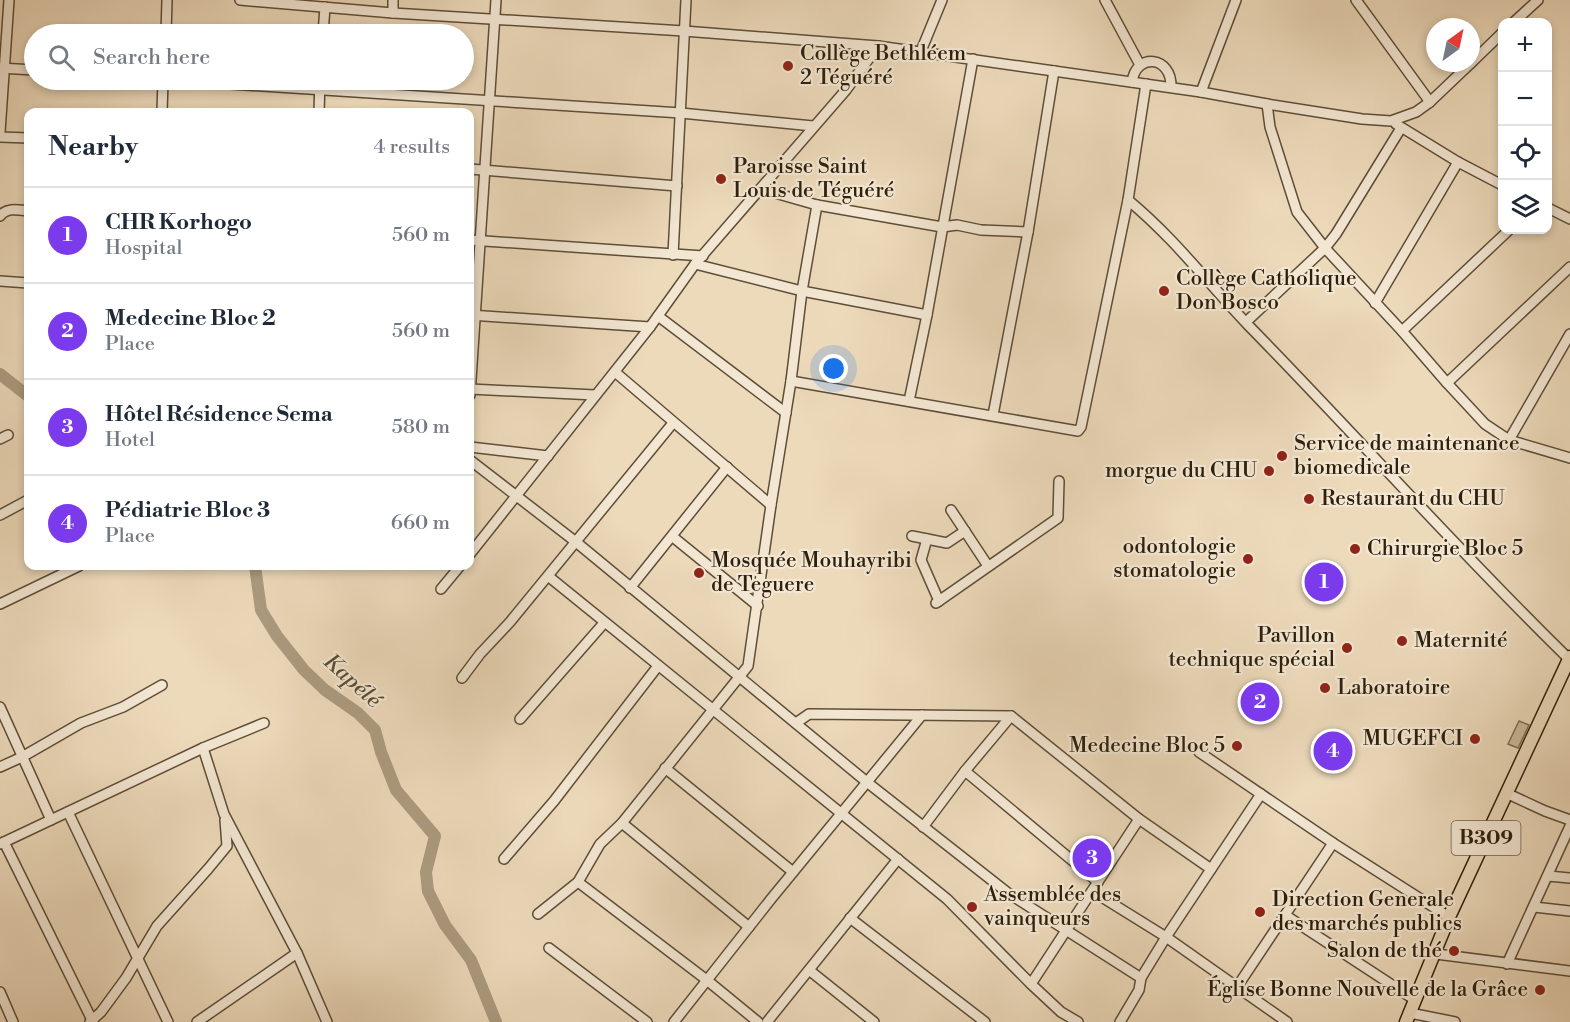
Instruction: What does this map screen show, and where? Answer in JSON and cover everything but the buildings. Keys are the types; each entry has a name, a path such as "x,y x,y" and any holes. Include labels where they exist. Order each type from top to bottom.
{"main road":[{"name":"B309","path":"1408,1018 1436,954 1449,917 1569,658"}],"street":[{"path":"9,0 2,68 0,135 24,138"},
{"path":"166,24 167,0"},
{"path":"240,0 393,13 495,18 878,46 1171,87 1362,119 1391,121 1416,112 1462,72"},
{"path":"393,0 393,13"},
{"path":"474,296 480,241 496,0"},
{"path":"673,255 686,0"},
{"path":"921,51 942,0"},
{"path":"1105,0 1140,65"},
{"path":"1201,92 1236,0"},
{"path":"1356,0 1430,102"},
{"path":"1518,18 1538,0"},
{"path":"324,24 325,7"},
{"path":"1480,55 1498,38"},
{"path":"474,549 650,327 695,264 846,90 878,46"},
{"path":"909,401 927,315 973,59"},
{"path":"1132,82 1140,65 1147,61 1155,61 1161,64 1170,75 1171,87"},
{"path":"2,68 24,69"},
{"path":"993,415 1029,232 1054,71"},
{"path":"791,381 993,415 1072,432 1080,429 1128,200 1146,84"},
{"path":"162,108 163,90"},
{"path":"319,108 320,90"},
{"path":"383,90 489,100 681,113 813,126"},
{"path":"1267,104 1270,127 1297,212 1325,248 1485,424 1509,440 1570,458"},
{"path":"1391,121 1458,162 1498,182"},
{"path":"1246,322 1325,248 1358,202 1401,128"},
{"path":"1375,303 1458,162"},
{"path":"474,169 677,186"},
{"path":"761,189 817,205 942,227 957,225 981,230 1029,232"},
{"path":"1128,200 1165,233 1459,548 1569,658"},
{"path":"538,914 578,882 600,843 622,823 748,666 791,381 802,291 817,205"},
{"path":"0,216 3,212 12,209 24,210"},
{"path":"1552,210 1570,219"},
{"path":"1402,331 1505,234"},
{"path":"474,240 704,256"},
{"path":"695,264 802,291 927,315"},
{"path":"1447,383 1570,267"},
{"path":"0,282 24,284"},
{"path":"474,315 650,327"},
{"path":"658,316 786,413"},
{"path":"1509,440 1570,334"},
{"path":"615,372 771,505"},
{"path":"474,389 595,395"},
{"path":"462,678 673,423"},
{"path":"474,447 548,456"},
{"path":"474,463 576,542 868,783 1008,893 1141,978"},
{"path":"630,588 727,467"},
{"path":"927,539 921,560 938,602 1058,518 1059,481"},
{"path":"0,515 24,502"},
{"path":"951,510 988,566"},
{"path":"912,536 947,543 965,531"},
{"path":"673,537 758,606"},
{"path":"0,604 71,570"},
{"path":"441,589 457,570"},
{"path":"548,576 947,898 1031,984 1062,1012 1078,1022"},
{"path":"520,719 604,623"},
{"path":"504,859 554,801 658,666"},
{"path":"0,767 81,723 123,707 162,685"},
{"path":"0,707 51,820"},
{"path":"796,723 809,714 1011,716 1140,819 1211,869"},
{"path":"674,1022 922,715"},
{"path":"923,827 965,771 1011,716"},
{"path":"224,814 227,846 157,927 126,978 92,1021 2,843 203,748 264,723"},
{"path":"203,748 224,814 297,953 327,1022"},
{"path":"1199,752 1333,843 1449,917"},
{"path":"665,768 793,872"},
{"path":"965,771 1098,882"},
{"path":"1506,793 1570,820"},
{"path":"1120,1022 1139,990 1141,978 1166,937 1261,795"},
{"path":"68,812 168,1022"},
{"path":"1031,984 1140,819"},
{"path":"622,823 749,927"},
{"path":"1507,964 1570,826"},
{"path":"1237,987 1333,843"},
{"path":"767,1022 898,859"},
{"path":"1548,876 1570,878"},
{"path":"578,882 758,1022"},
{"path":"1092,891 1166,937 1287,1022"},
{"path":"1534,907 1570,911"},
{"path":"1285,915 1415,1000"},
{"path":"850,918 985,1022"},
{"path":"549,948 647,1022"},
{"path":"196,1022 297,953"},
{"path":"1436,954 1570,971"},
{"path":"809,969 874,1022"},
{"path":"0,992 14,1022"},
{"path":"1408,1018 1455,1022"}],"shaded area":[{"path":"1519,721 1529,725 1518,748 1508,744"}],"waterway":[{"name":"Kapélé","path":"0,374 24,393"},
{"name":"Kapélé","path":"256,570 261,610 277,636 304,670 325,690 358,713 375,730 396,790 435,836 426,872 428,891 445,925 471,960 496,1022"}],"place":[{"name":"Collège Bethléem 2 Téguéré","path":"788,66"},
{"name":"Paroisse Saint Louis de Téguéré","path":"721,179"},
{"name":"Collège Catholique Don Bosco","path":"1164,291"},
{"name":"Service de maintenance biomedicale","path":"1282,456"},
{"name":"morgue du CHU","path":"1269,471"},
{"name":"Restaurant du CHU","path":"1309,499"},
{"name":"Chirurgie Bloc 5","path":"1355,549"},
{"name":"odontologie stomatologie","path":"1248,559"},
{"name":"Mosquée Mouhayribi de Teguere","path":"699,573"},
{"name":"CHR Korhogo","path":"1324,582"},
{"name":"Maternité","path":"1402,641"},
{"name":"Pavillon technique spécial","path":"1347,648"},
{"name":"Laboratoire","path":"1325,688"},
{"name":"Medecine Bloc 2","path":"1260,702"},
{"name":"MUGEFCI","path":"1475,739"},
{"name":"Medecine Bloc 5","path":"1237,746"},
{"name":"Pédiatrie Bloc 3","path":"1333,751"},
{"name":"Hôtel Résidence Sema","path":"1092,858"},
{"name":"Assemblée des vainqueurs","path":"972,907"},
{"name":"Direction Generale des marchés publics","path":"1260,912"},
{"name":"Salon de thé","path":"1454,951"},
{"name":"Église Bonne Nouvelle de la Grâce","path":"1540,990"}]}
